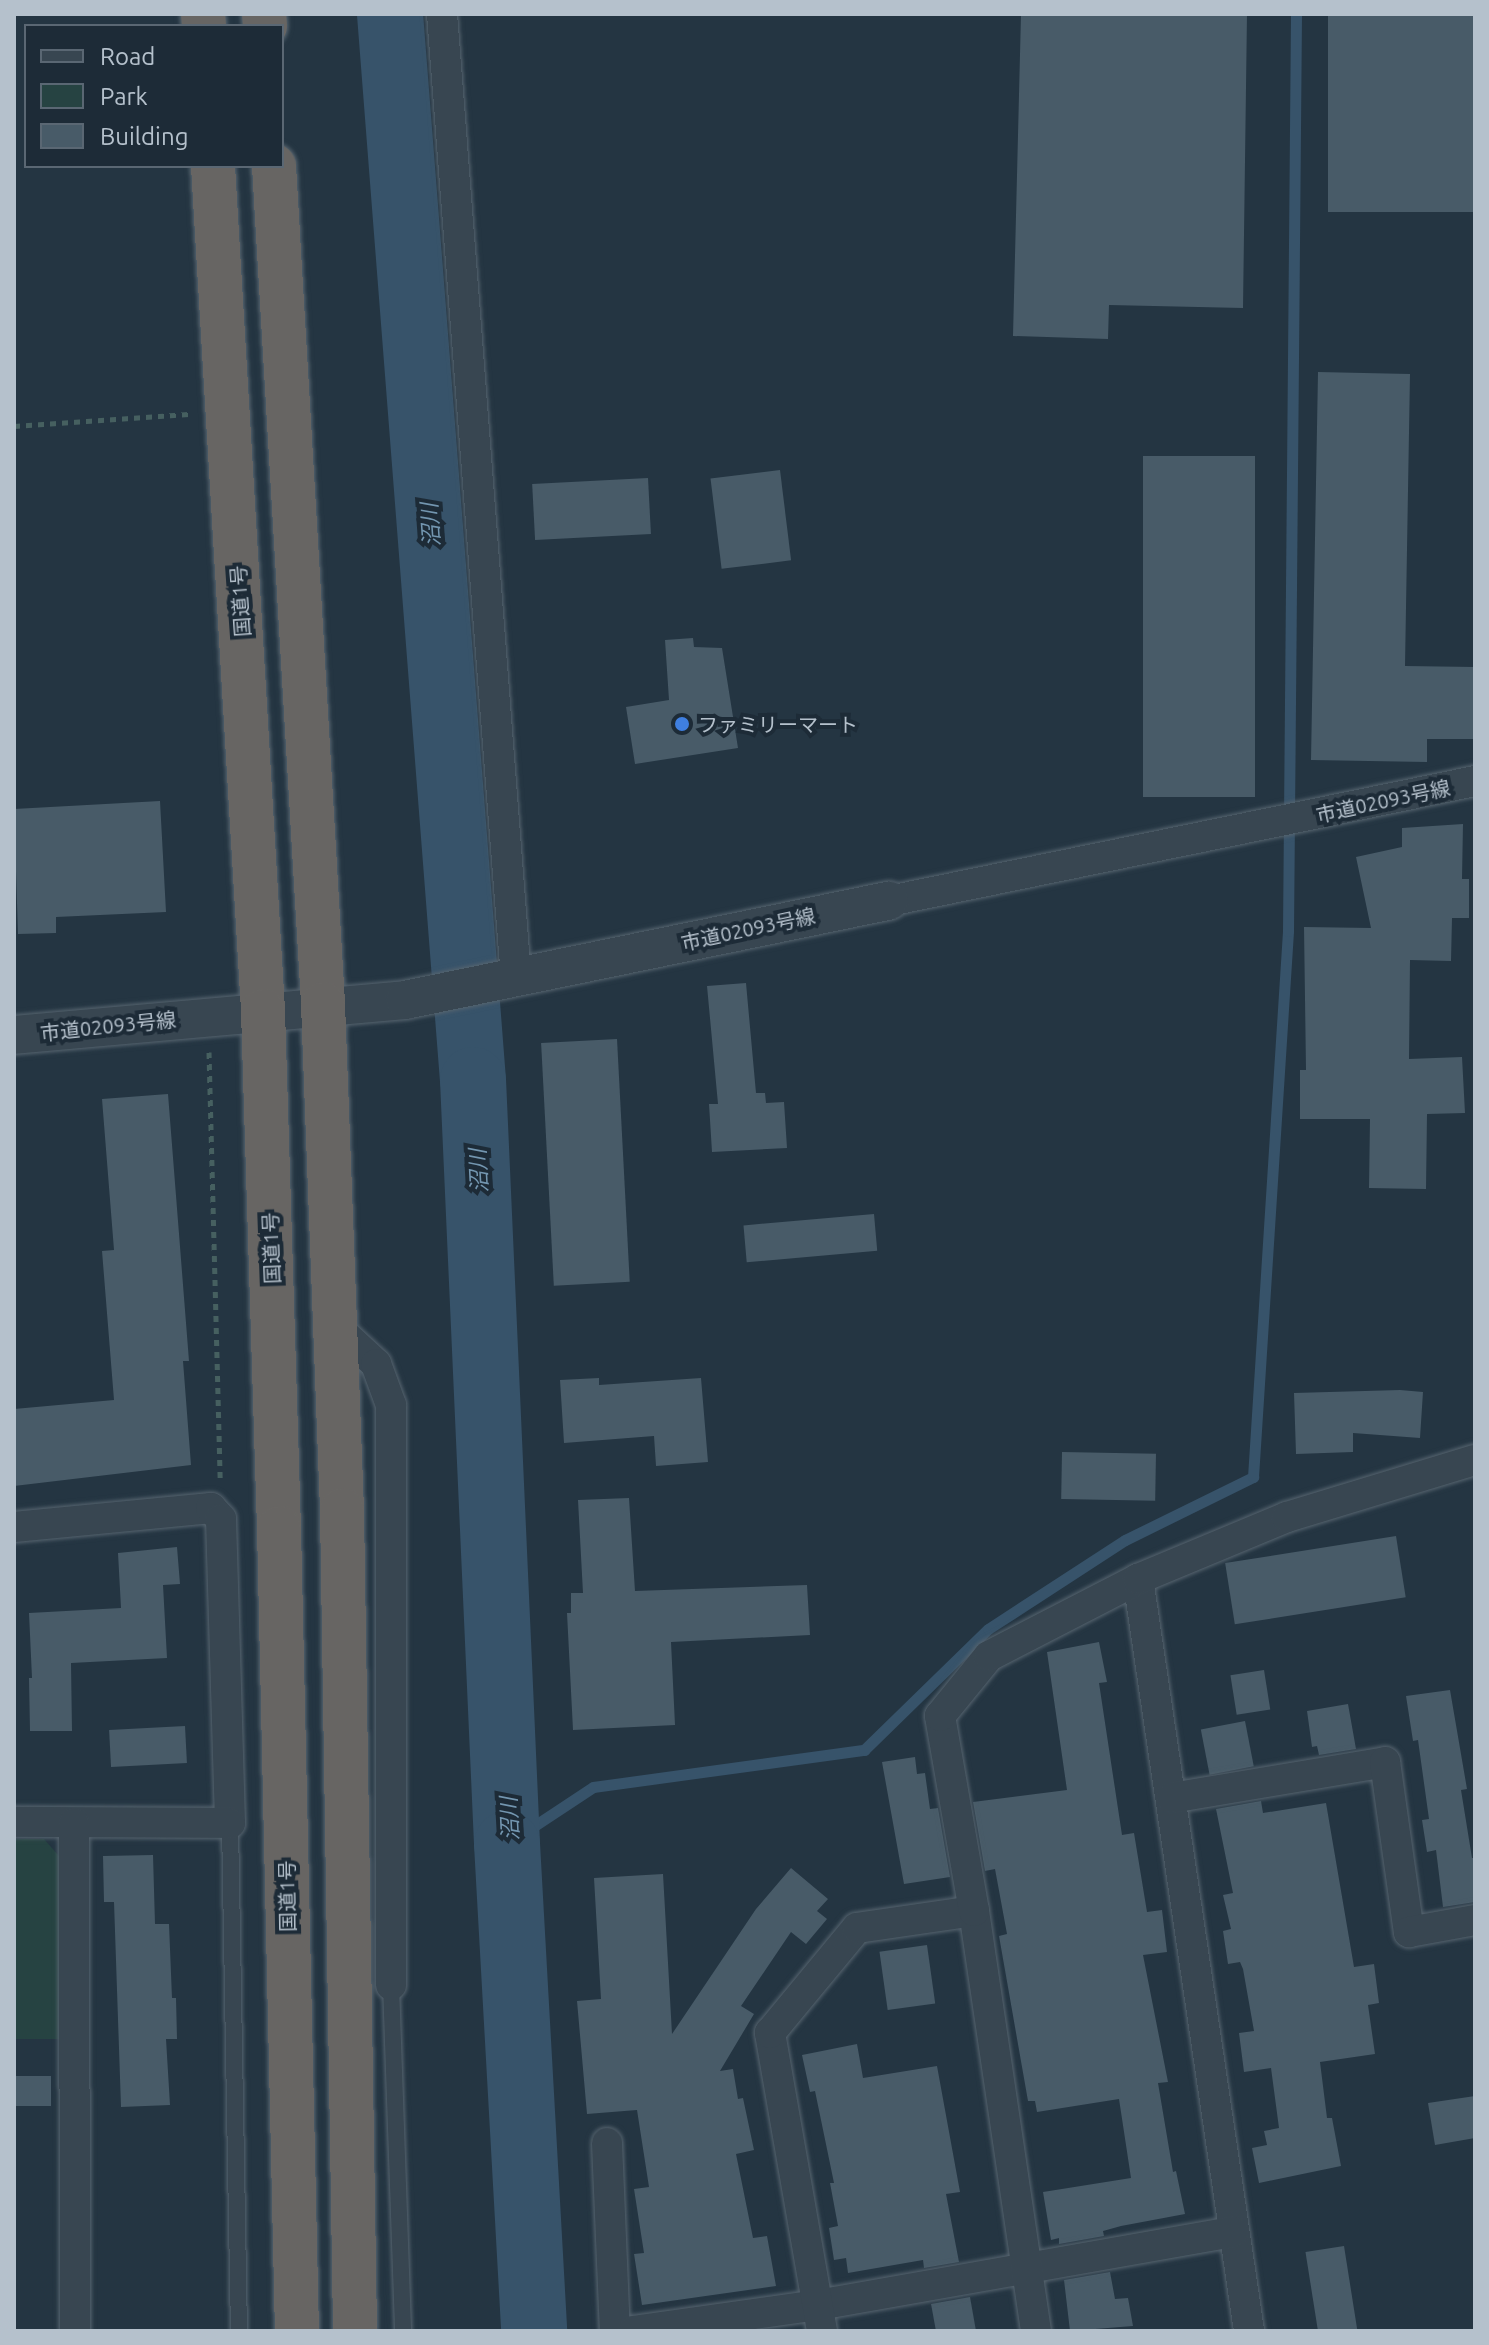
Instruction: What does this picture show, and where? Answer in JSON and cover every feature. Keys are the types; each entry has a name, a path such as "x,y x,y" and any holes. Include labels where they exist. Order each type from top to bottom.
{"highway":[{"name":"国道1号","path":"213,168 263,1011 279,1512 297,2331"},
{"path":"274,168 323,1004 342,1510 355,2331"}],"street":[{"path":"442,14 510,978"},
{"name":"市道02093号線","path":"14,1035 323,1004 405,1000 1475,781"},
{"path":"335,1326 376,1364 391,1405 391,1985"},
{"path":"1036,2331 974,1911 940,1716 989,1656 1138,1579 1287,1517 1475,1460"},
{"path":"14,1527 211,1508 221,1519 230,1823 14,1822"},
{"path":"1138,1579 1249,2331"},
{"path":"1171,1798 1385,1762 1409,1932 1475,1920"},
{"path":"74,1823 75,2331"},
{"path":"820,2318 770,2033 857,1928 974,1911"},
{"path":"607,2143 615,2331"},
{"path":"633,2331 820,2318 1026,2268 1234,2232"}],"lane":[{"path":"230,1823 239,2331"},
{"path":"391,1985 403,2331"}],"path":[{"path":"14,426 228,412"},
{"path":"208,1016 221,1519"}],"green space":[{"path":"14,1839 44,1839 59,1856 60,2039 14,2039"}],"building":[{"path":"1021,14 1247,14 1243,308 1109,305 1108,339 1013,336"},
{"path":"1328,14 1475,14 1475,212 1328,212"},
{"path":"1318,372 1410,374 1405,666 1475,667 1475,739 1427,739 1427,762 1311,760"},
{"path":"1143,456 1255,456 1255,797 1143,797"},
{"path":"780,470 791,560 722,569 711,479"},
{"path":"648,478 651,534 535,540 532,484"},
{"path":"693,638 694,647 722,648 738,748 635,764 626,707 669,700 665,640"},
{"path":"160,801 166,912 56,917 56,933 18,934 14,809"},
{"path":"1463,824 1462,879 1469,879 1469,918 1452,918 1451,961 1410,960 1409,1059 1462,1057 1465,1113 1427,1114 1426,1189 1369,1188 1370,1119 1300,1119 1300,1070 1306,1070 1304,927 1371,928 1356,857 1402,847 1402,828"},
{"path":"746,983 756,1093 765,1093 766,1103 784,1102 787,1148 712,1152 709,1104 718,1104 707,986"},
{"path":"617,1039 630,1282 554,1286 541,1043"},
{"path":"168,1094 189,1361 183,1361 191,1465 14,1486 14,1409 114,1400 102,1251 114,1250 102,1099"},
{"path":"874,1214 877,1251 747,1262 743,1225"},
{"path":"599,1378 599,1385 701,1378 708,1462 656,1466 654,1436 564,1443 560,1380"},
{"path":"1423,1392 1420,1438 1353,1433 1353,1452 1296,1454 1294,1393"},
{"path":"1062,1452 1156,1454 1155,1501 1061,1499"},
{"path":"629,1498 635,1591 807,1585 810,1635 671,1642 675,1725 573,1730 567,1613 571,1613 571,1593 583,1593 578,1500"},
{"path":"1396,1536 1406,1597 1235,1624 1225,1563"},
{"path":"177,1547 180,1584 163,1585 167,1658 71,1663 72,1731 30,1731 29,1678 32,1678 29,1613 121,1608 118,1553"},
{"path":"1099,1642 1107,1682 1099,1683 1122,1835 1134,1833 1147,1912 1162,1910 1167,1952 1143,1955 1168,2082 1158,2083 1173,2172 1176,2171 1185,2214 1121,2226 1103,2231 1104,2236 1059,2244 1059,2238 1051,2240 1043,2192 1131,2178 1119,2099 1037,2112 1035,2101 1028,2101 999,1936 1007,1934 995,1869 985,1871 973,1802 1067,1790 1047,1652"},
{"path":"1264,1670 1270,1710 1237,1715 1230,1675"},
{"path":"1450,1690 1467,1789 1461,1790 1472,1858 1475,1858 1475,1902 1443,1907 1436,1850 1427,1852 1422,1820 1429,1819 1418,1740 1413,1741 1406,1696"},
{"path":"1348,1704 1356,1749 1319,1755 1317,1746 1312,1747 1307,1711"},
{"path":"1245,1721 1254,1766 1210,1775 1201,1730"},
{"path":"185,1726 187,1763 111,1767 109,1730"},
{"path":"915,1757 917,1774 925,1773 930,1809 938,1808 950,1877 904,1884 882,1762"},
{"path":"1261,1801 1263,1813 1326,1803 1354,1967 1374,1964 1379,2003 1368,2005 1375,2054 1320,2062 1327,2118 1332,2118 1341,2166 1259,2183 1252,2148 1267,2145 1264,2131 1279,2128 1271,2068 1244,2072 1239,2033 1254,2031 1243,1969 1240,1962 1228,1964 1223,1931 1231,1929 1223,1895 1233,1893 1216,1809"},
{"path":"153,1855 155,1924 169,1924 172,1998 176,1998 177,2039 166,2039 170,2105 121,2107 114,1902 104,1902 103,1856"},
{"path":"791,1868 828,1899 817,1911 827,1919 806,1944 791,1932 741,2006 754,2014 720,2071 733,2069 738,2099 743,2098 754,2150 736,2154 753,2238 767,2236 776,2286 642,2305 634,2254 644,2253 634,2189 649,2187 637,2110 587,2114 577,2001 601,1999 594,1878 663,1874 672,2034 756,1909"},
{"path":"927,1945 935,2003 888,2010 879,1952"},
{"path":"857,2044 863,2078 937,2066 960,2192 946,2194 959,2262 924,2268 923,2260 848,2273 846,2258 834,2260 829,2228 838,2226 830,2183 834,2183 815,2091 810,2092 802,2055"},
{"path":"14,2076 51,2076 51,2106 14,2106"},
{"path":"1475,2096 1475,2138 1435,2145 1428,2103"},
{"path":"1344,2246 1357,2331 1318,2331 1305,2252"},
{"path":"1110,2272 1115,2299 1128,2298 1133,2326 1070,2331 1064,2280"},
{"path":"970,2297 976,2331 936,2331 931,2304"}],"waterway":[{"name":"沼川","path":"390,14 473,1080 507,1844 534,2331"},
{"path":"507,1844 593,1787 864,1750 988,1629 1125,1540 1253,1477 1288,931 1296,14"}],"place":[{"name":"ファミリーマート","path":"682,724"}]}
